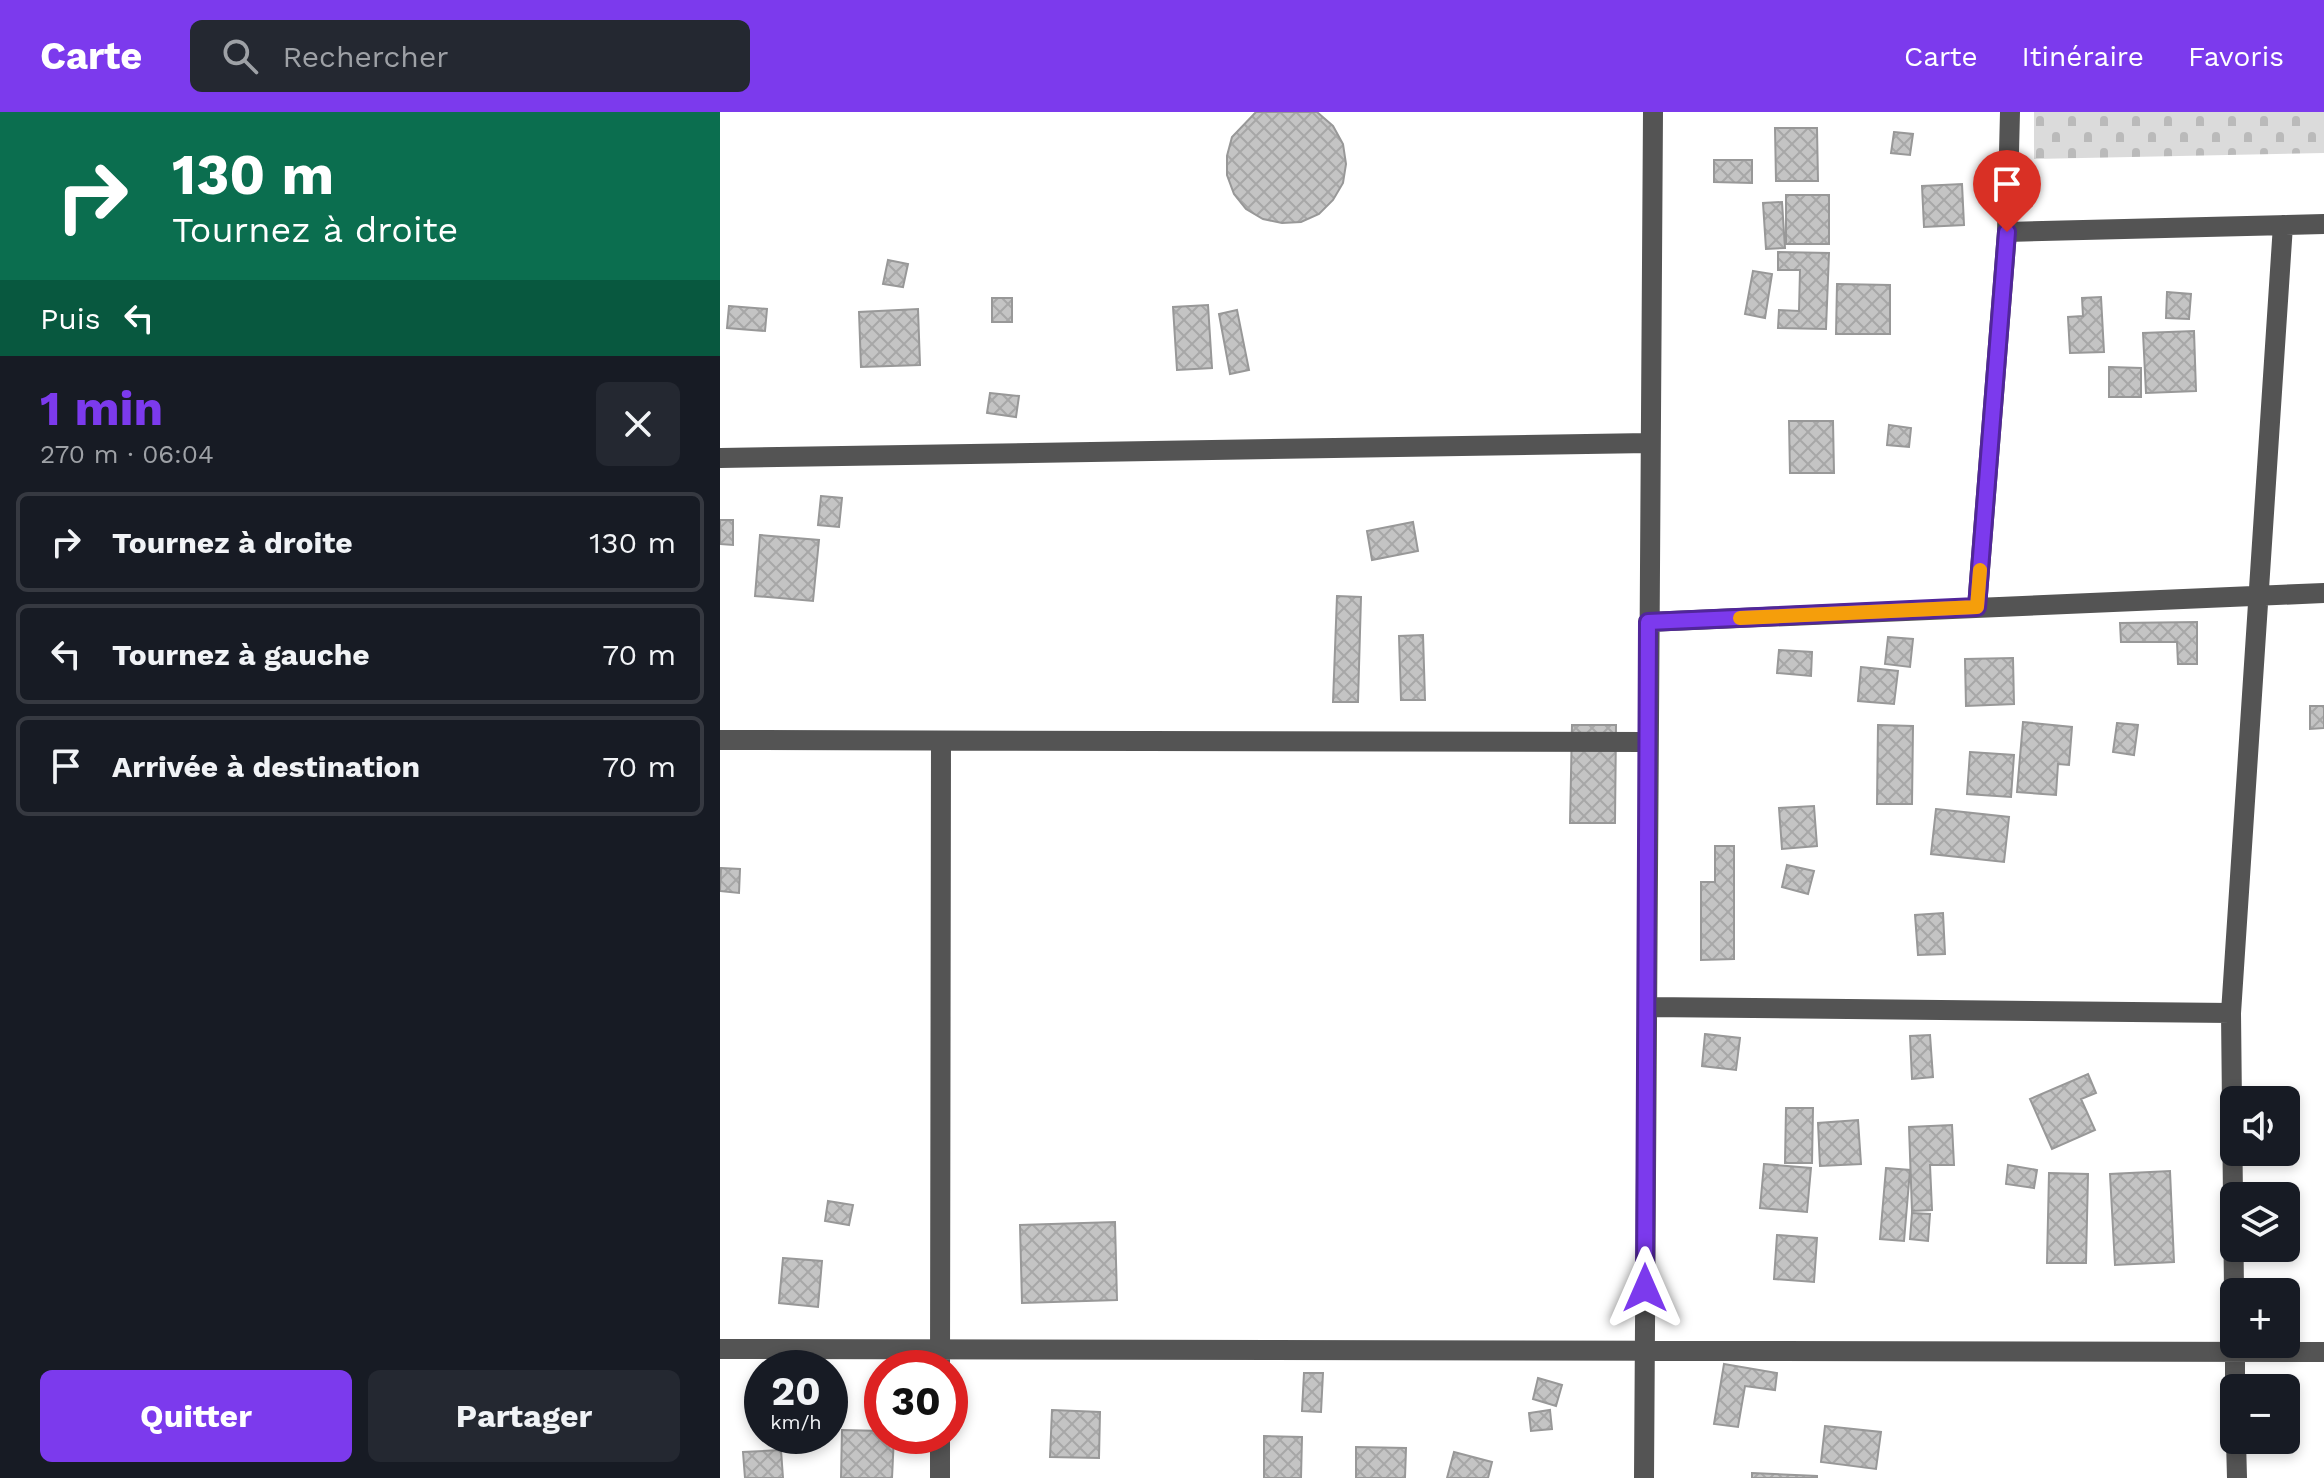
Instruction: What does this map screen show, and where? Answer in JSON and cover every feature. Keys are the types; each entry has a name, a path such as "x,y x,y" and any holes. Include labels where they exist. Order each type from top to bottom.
{"street":[{"path":"1644,1478 1653,112"},
{"path":"1977,607 2007,232 2010,112"},
{"path":"2007,232 2324,224"},
{"path":"2234,1278 2231,1013 2283,225"},
{"path":"720,458 1649,443"},
{"path":"1648,622 2324,593"},
{"path":"720,740 1648,742"},
{"path":"940,1350 941,741"},
{"path":"1647,1007 2231,1013"},
{"path":"968,1359 1645,1350 2220,1348"},
{"path":"720,1349 864,1356"},
{"path":"2300,1351 2324,1352"},
{"path":"940,1454 940,1478"},
{"path":"2236,1454 2237,1478"}],"green space":[{"path":"2034,112 2324,112 2324,153 2034,159"}],"building":[{"path":"1256,112 1317,112 1333,126 1343,144 1346,164 1343,183 1333,200 1319,214 1301,222 1282,223 1263,219 1246,209 1234,194 1227,175 1227,156 1232,137"},
{"path":"1775,128 1817,128 1818,181 1776,181"},
{"path":"1894,132 1913,134 1910,155 1891,153"},
{"path":"1714,160 1752,160 1752,183 1714,182"},
{"path":"1962,184 1964,225 1924,227 1922,186"},
{"path":"1786,195 1829,195 1829,244 1786,244"},
{"path":"1782,202 1785,248 1766,249 1763,203"},
{"path":"1778,252 1829,253 1826,329 1778,328 1779,310 1799,311 1800,270 1778,270"},
{"path":"888,260 908,264 903,287 883,284"},
{"path":"1753,271 1772,274 1765,318 1745,314"},
{"path":"1837,284 1890,285 1890,334 1836,334"},
{"path":"2167,292 2191,294 2189,319 2166,318"},
{"path":"2101,297 2104,352 2070,353 2068,317 2083,316 2082,298"},
{"path":"992,298 1012,298 1012,322 992,322"},
{"path":"1208,305 1212,368 1177,370 1173,307"},
{"path":"729,306 767,309 765,331 727,328"},
{"path":"918,309 920,365 861,367 859,312"},
{"path":"1237,310 1249,370 1230,374 1219,314"},
{"path":"2194,331 2196,391 2146,393 2143,333"},
{"path":"2109,367 2141,368 2141,397 2109,397"},
{"path":"990,393 1019,396 1016,417 987,413"},
{"path":"1789,421 1833,421 1834,473 1790,473"},
{"path":"1889,425 1911,428 1909,447 1887,445"},
{"path":"821,496 842,498 839,527 818,525"},
{"path":"720,520 733,520 733,545 720,544"},
{"path":"1413,522 1418,551 1372,560 1367,531"},
{"path":"760,535 819,540 813,601 755,596"},
{"path":"1337,596 1361,597 1358,702 1333,702"},
{"path":"2197,622 2197,664 2178,664 2177,642 2121,642 2120,623"},
{"path":"1423,635 1425,700 1401,700 1399,636"},
{"path":"1888,637 1913,639 1910,667 1885,664"},
{"path":"1779,650 1812,652 1811,676 1777,673"},
{"path":"2013,658 2014,704 1966,706 1965,659"},
{"path":"1861,667 1898,671 1894,704 1858,701"},
{"path":"2310,706 2324,706 2324,728 2310,729"},
{"path":"2023,722 2072,727 2069,765 2058,764 2056,795 2017,792"},
{"path":"2117,723 2138,725 2134,755 2113,752"},
{"path":"1572,725 1616,725 1615,823 1570,823"},
{"path":"1878,725 1913,726 1912,804 1877,804"},
{"path":"1970,752 2014,755 2011,797 1967,794"},
{"path":"1814,806 1817,846 1782,849 1779,808"},
{"path":"1936,809 2009,817 2004,862 1931,854"},
{"path":"1715,846 1734,846 1734,959 1701,960 1701,882 1715,882"},
{"path":"1787,865 1814,871 1808,894 1782,887"},
{"path":"721,868 740,869 739,893 720,891"},
{"path":"1943,913 1945,954 1918,955 1915,915"},
{"path":"1705,1034 1740,1038 1736,1070 1702,1066"},
{"path":"1930,1035 1933,1077 1912,1079 1910,1036"},
{"path":"2088,1074 2096,1093 2081,1099 2095,1130 2052,1149 2030,1099"},
{"path":"1786,1108 1813,1108 1812,1163 1785,1163"},
{"path":"1858,1120 1861,1164 1820,1166 1818,1123"},
{"path":"1952,1125 1954,1165 1930,1165 1932,1210 1912,1211 1909,1127"},
{"path":"1764,1164 1811,1168 1807,1212 1760,1208"},
{"path":"2008,1165 2037,1170 2034,1188 2006,1184"},
{"path":"1886,1168 1910,1170 1904,1241 1880,1239"},
{"path":"2170,1171 2174,1262 2115,1265 2110,1174"},
{"path":"2049,1173 2088,1174 2086,1263 2047,1263"},
{"path":"828,1201 853,1205 849,1225 825,1221"},
{"path":"1912,1213 1930,1214 1928,1241 1910,1239"},
{"path":"1115,1222 1117,1300 1022,1303 1020,1225"},
{"path":"1777,1235 1817,1238 1814,1282 1774,1279"},
{"path":"783,1258 822,1261 818,1307 779,1303"},
{"path":"1724,1364 1777,1373 1775,1390 1745,1386 1738,1427 1714,1424"},
{"path":"1304,1373 1323,1373 1321,1412 1302,1411"},
{"path":"1538,1378 1562,1385 1556,1406 1533,1399"},
{"path":"1052,1410 1100,1412 1099,1458 1050,1457"},
{"path":"1550,1410 1552,1429 1531,1431 1529,1413"},
{"path":"1825,1426 1881,1432 1876,1469 1821,1462"},
{"path":"848,1430 864,1431 864,1454 893,1454 892,1478 841,1478 842,1454 848,1454"},
{"path":"1264,1436 1302,1437 1301,1478 1264,1478"},
{"path":"1356,1447 1406,1448 1405,1478 1356,1478"},
{"path":"743,1452 781,1454 783,1478 745,1478"},
{"path":"1454,1452 1492,1462 1488,1478 1447,1478"},
{"path":"1752,1473 1817,1476 1817,1478 1752,1478"}],"slow traffic":[{"path":"1740,618 1977,607 1980,570"}],"route":[{"path":"1645,1288 1648,622 1977,607 2007,232"}]}
